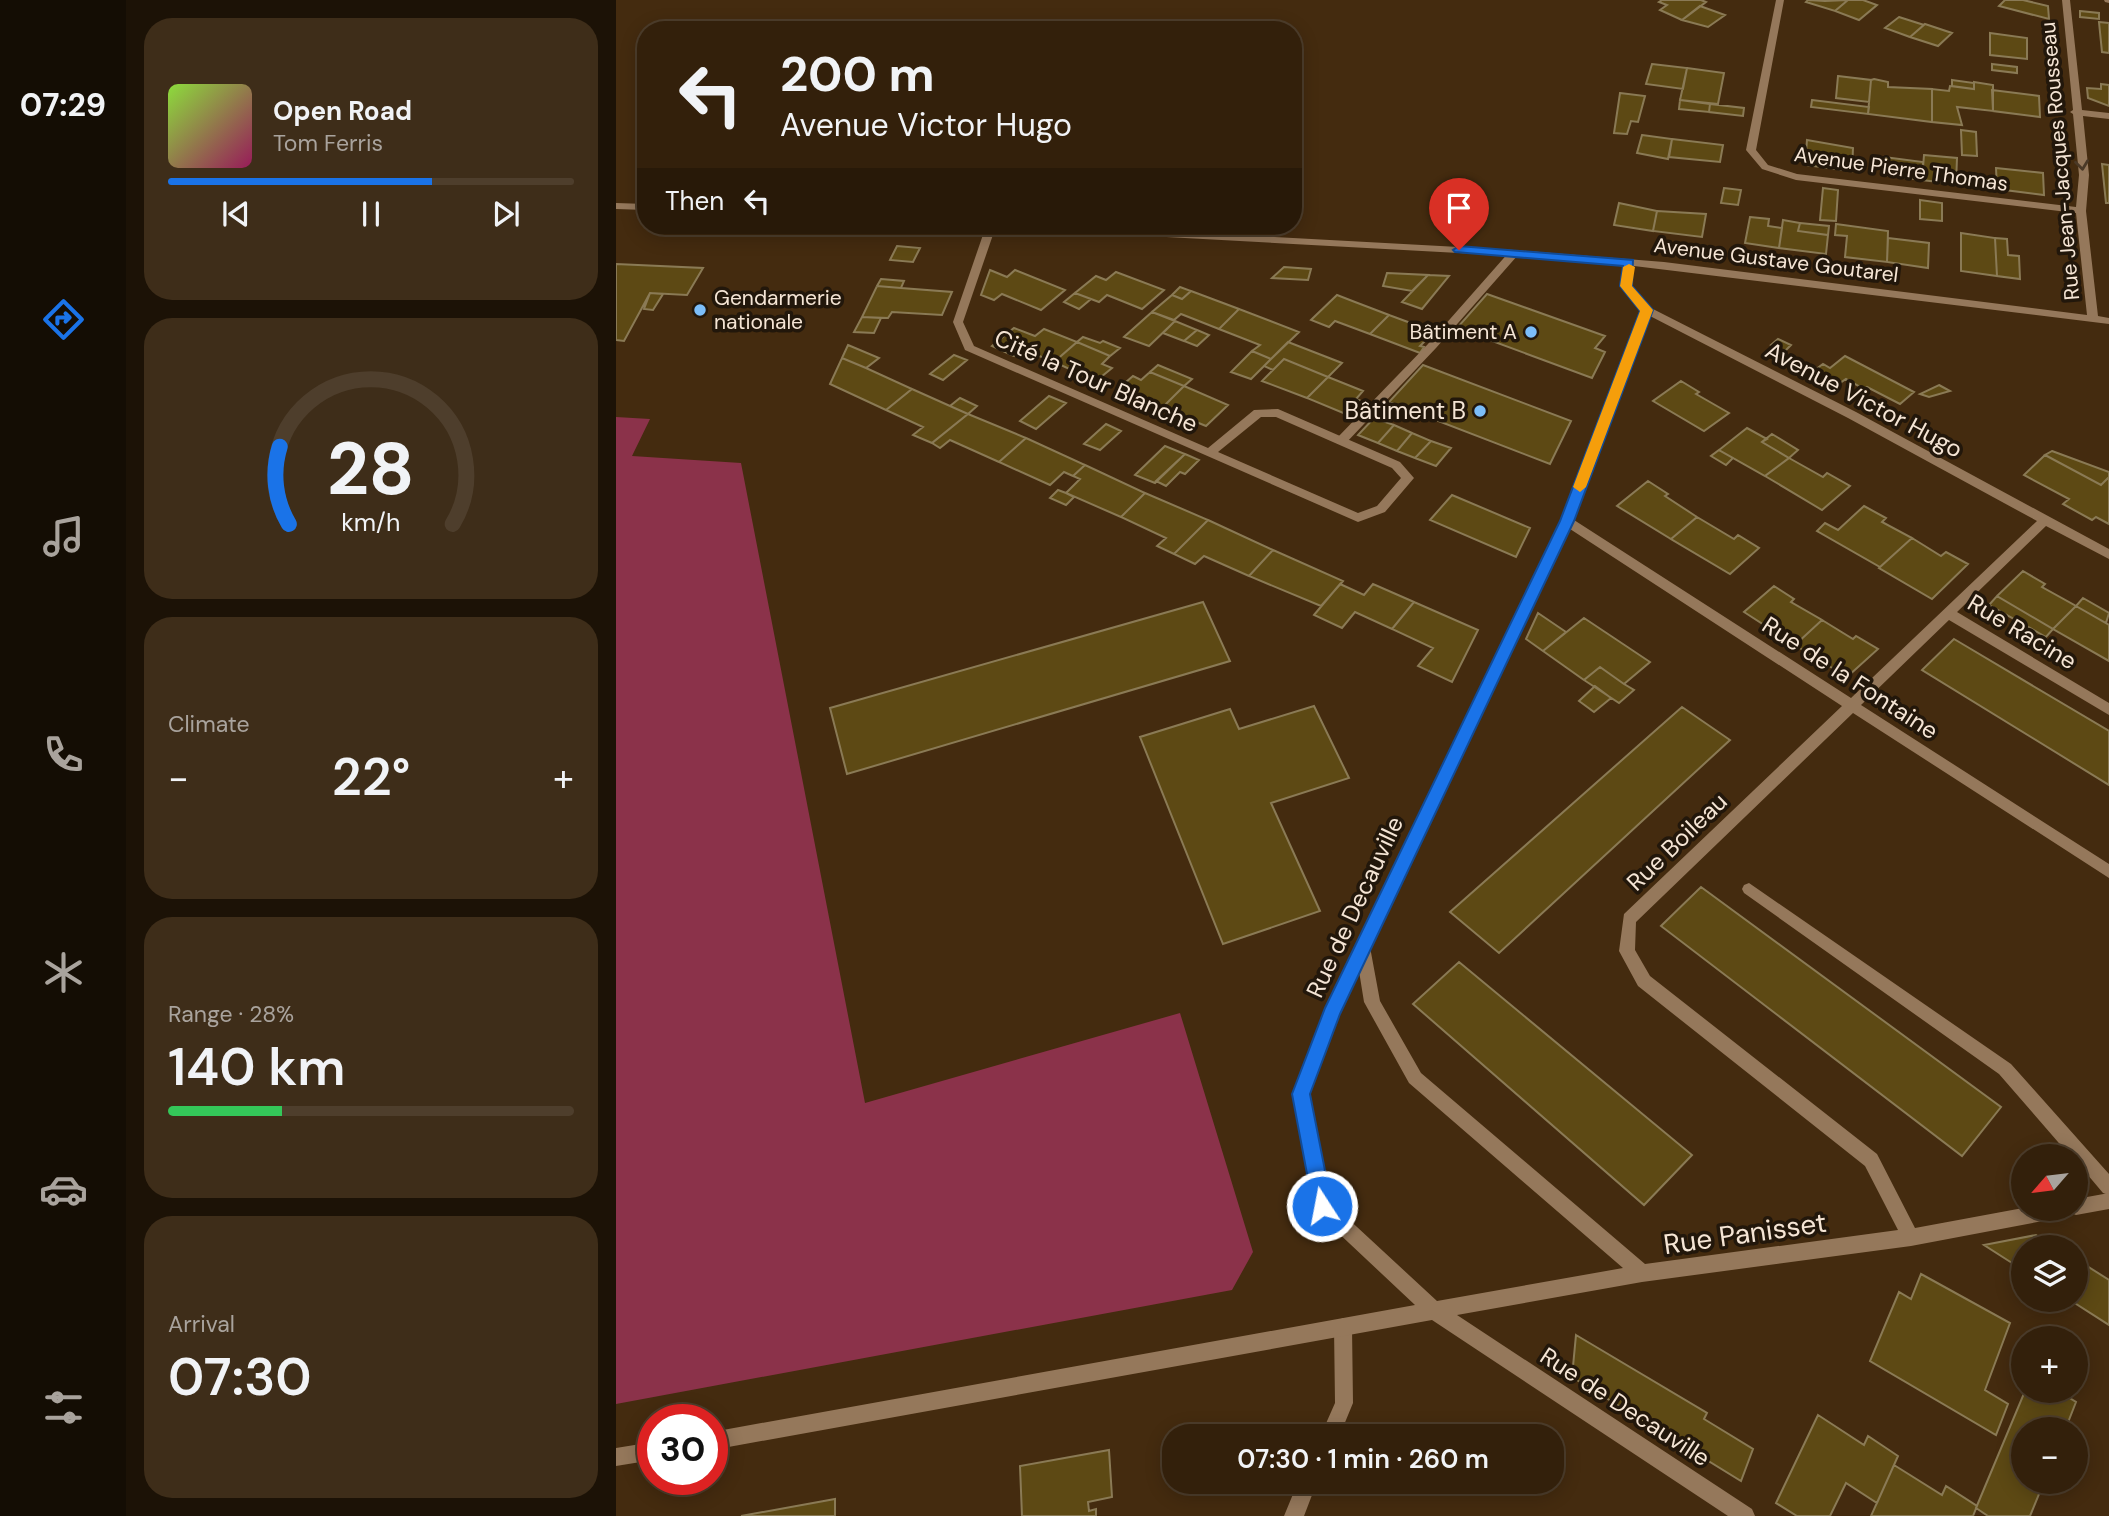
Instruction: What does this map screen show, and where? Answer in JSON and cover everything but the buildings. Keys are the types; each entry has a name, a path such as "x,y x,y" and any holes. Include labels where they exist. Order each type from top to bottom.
{"street":[{"name":"Avenue Pierre Thomas","path":"1780,0 1751,150 1765,167 1797,177 2081,211"},
{"name":"Rue Jean-Jacques Rousseau","path":"2066,0 2075,112 2084,175 2081,211 2093,319"},
{"path":"2075,112 2109,116"},
{"path":"616,206 637,207"},
{"name":"Cité la Tour Blanche","path":"988,235 958,322 969,348 1358,518 1381,509 1408,478 1396,465 1278,413 1258,413 1210,453"},
{"name":"Avenue Gustave Goutarel","path":"1184,235 1514,253 1629,263 1831,285 2109,321"},
{"path":"1341,441 1432,346 1514,253"},
{"name":"Avenue Victor Hugo","path":"1629,263 1626,286 1647,310 1852,415 2109,555"},
{"name":"Rue de Decauville","path":"1647,310 1567,521 1331,1013 1301,1094 1322,1206 1433,1310 1745,1516"},
{"name":"Rue de la Fontaine","path":"1567,521 2109,872"},
{"name":"Rue Boileau","path":"1910,1237 1871,1160 1644,981 1627,951 1629,919 2045,521"},
{"name":"Rue Racine","path":"1948,613 2109,710"},
{"path":"1749,889 2005,1069 2109,1187"},
{"path":"1363,948 1372,1002 1415,1078 1642,1273"},
{"path":"2088,1205 2109,1201"},
{"name":"Rue Panisset","path":"728,1438 1642,1273 1910,1237 2011,1219"},
{"path":"1335,1424 1344,1403 1343,1327"},
{"path":"616,1457 637,1454"},
{"path":"1294,1516 1303,1494"}],"shaded area":[{"path":"616,417 650,419 632,456 741,463 865,1103 1180,1013 1253,1252 1232,1290 616,1404"}],"slow traffic":[{"path":"1580,487 1647,310 1626,286 1629,267"}],"place":[{"name":"Gendarmerie nationale","path":"700,310"},
{"name":"Bâtiment A","path":"1531,332"},
{"name":"Bâtiment B","path":"1480,411"}],"route":[{"path":"1322,1206 1301,1094 1331,1013 1567,521 1647,310 1626,286 1629,263 1459,250"}]}
